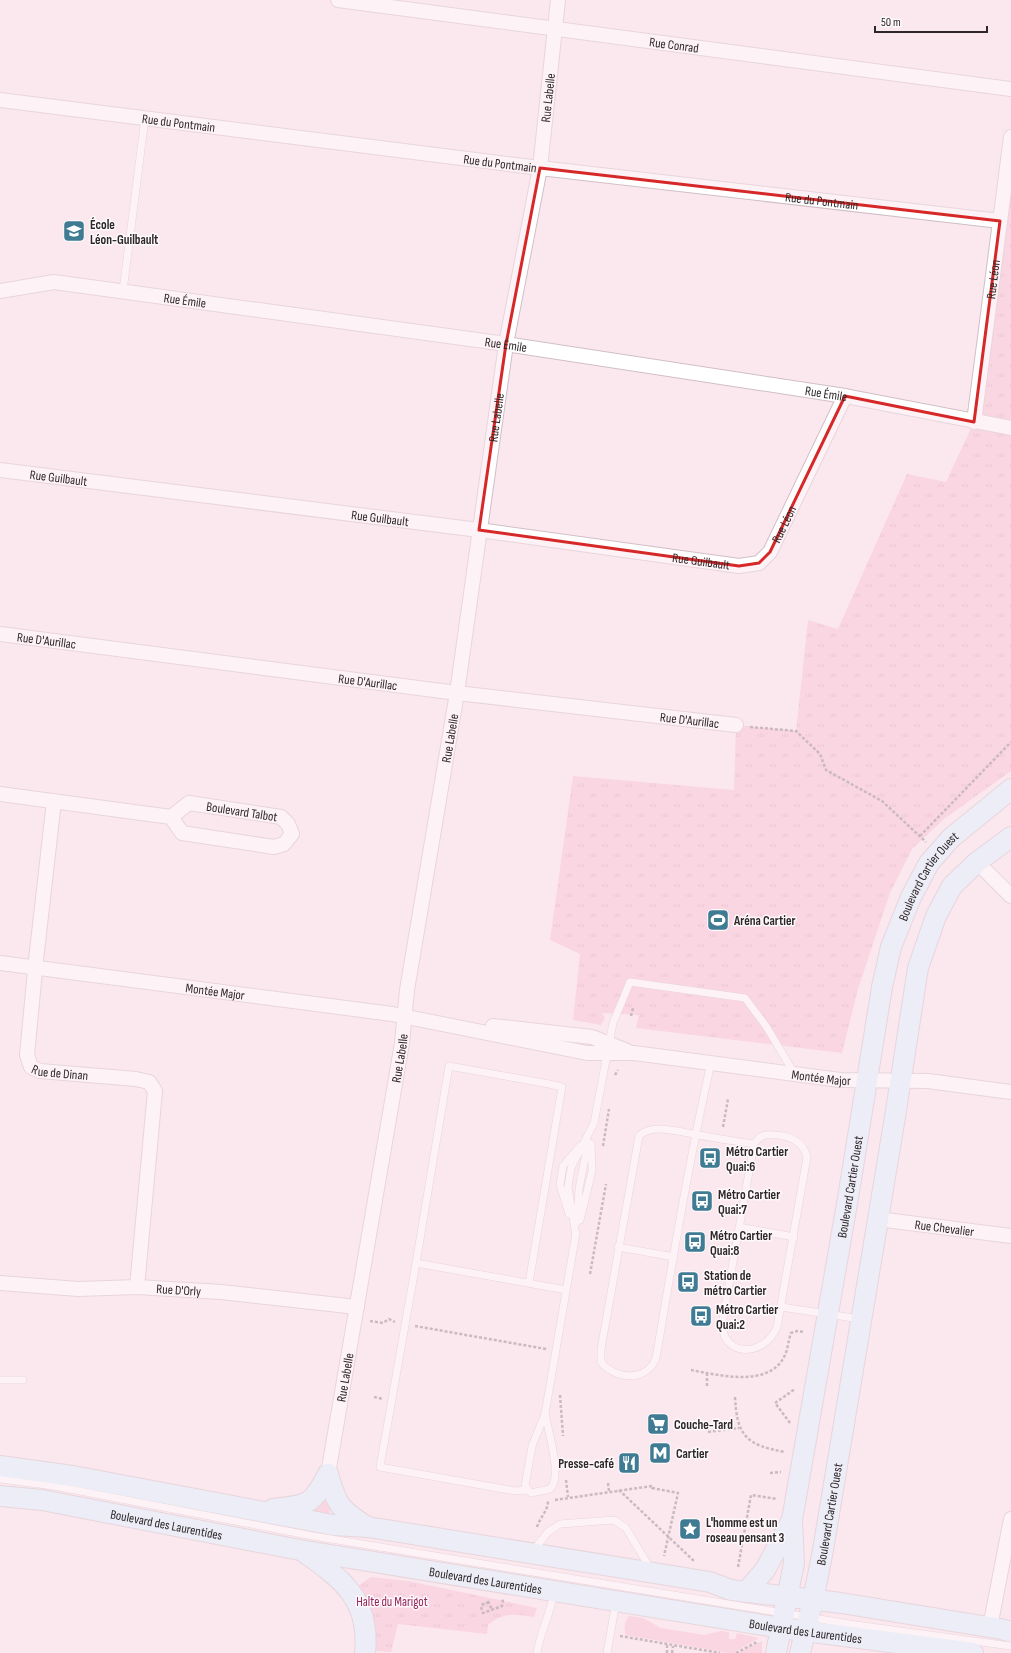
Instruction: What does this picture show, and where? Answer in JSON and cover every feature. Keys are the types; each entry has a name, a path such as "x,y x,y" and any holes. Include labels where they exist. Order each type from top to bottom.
{"main road":[{"name":"Boulevard Cartier Ouest","path":"776,1653 794,1563 792,1520 868,1080 882,987 891,947 911,897 929,863 951,838 1011,789"},
{"name":"Boulevard Cartier Ouest","path":"800,1653 809,1616 861,1319 901,1081 918,968 926,941 936,916 952,886 977,862 1011,837"},
{"name":"Boulevard des Laurentides","path":"3,1469 67,1475 333,1525 368,1528 710,1582 731,1590 739,1598 785,1613 809,1616 973,1653"},
{"path":"255,1511 308,1503 319,1492 328,1474"},
{"path":"328,1474 339,1506 347,1514 368,1528"},
{"name":"Boulevard des Laurentides","path":"0,1496 42,1500 300,1550 616,1600 809,1616 990,1627 1011,1632"},
{"path":"739,1598 764,1570 792,1520"},
{"path":"300,1550 334,1573 352,1594 359,1605 364,1624 365,1653"}],"street":[{"name":"Rue Conrad","path":"338,0 1011,89"},
{"name":"Rue Labelle","path":"328,1474 402,1043 407,990 457,693 478,530 506,344 540,168 558,0"},
{"name":"Rue du Pontmain","path":"0,100 540,168 1000,221"},
{"name":"Rue Léon","path":"974,422 1011,137"},
{"name":"Rue Émile","path":"0,291 54,282 123,291 506,344 845,396 1011,428"},
{"name":"Rue Léon","path":"758,563 770,552 845,396"},
{"name":"Rue Guilbault","path":"0,470 478,530 739,566 758,563"},
{"name":"Rue D'Aurillac","path":"0,634 457,693 736,726"},
{"path":"0,794 171,817"},
{"name":"Rue de Dinan","path":"54,801 35,968 27,1056 31,1067 40,1072 136,1079 149,1082 155,1091 137,1287"},
{"name":"Boulevard Talbot","path":"189,803 281,818 288,824 292,834 284,844 274,847 182,833 171,817 189,803"},
{"path":"977,862 1011,896"},
{"name":"Montée Major","path":"0,964 212,990 404,1016 587,1053 608,1048 632,1054 794,1073 840,1080 928,1081 1011,1092"},
{"name":"Rue Chevalier","path":"878,1219 1011,1236"},
{"name":"Rue D'Orly","path":"0,1283 78,1289 137,1287 221,1292 357,1306"},
{"path":"990,1627 1011,1520"}],"lane":[{"path":"123,291 145,118"},
{"path":"527,1490 525,1483 532,1446 545,1414 576,1236 579,1189 590,1134 595,1119 613,1024 630,982 745,998 766,1026 794,1073"},
{"path":"710,1063 696,1135 654,1363 646,1373 642,1374 618,1373 604,1366 600,1355 618,1247 639,1136 651,1130 659,1129 696,1135 754,1144"},
{"path":"529,1284 562,1087 449,1066 380,1466 515,1491 527,1490 531,1493 547,1490 552,1488 555,1481 553,1448 545,1414"},
{"path":"576,1236 560,1185 563,1166 590,1134"},
{"path":"780,1136 796,1141 801,1145 807,1157 794,1237 775,1334 772,1339 762,1346 743,1349 731,1346 726,1338 722,1324 754,1144 760,1137 780,1136"},
{"path":"739,1228 794,1237"},
{"path":"618,1247 674,1257"},
{"path":"416,1263 566,1290"},
{"path":"781,1307 861,1319"},
{"path":"0,1380 23,1380"},
{"name":"Boulevard des Laurentides","path":"3,1469 54,1486 313,1536 739,1598"},
{"path":"530,1554 548,1532 557,1526 614,1520 626,1528 653,1573"},
{"path":"537,1653 538,1644 551,1608 554,1591"},
{"path":"607,1653 616,1600"},
{"name":"Boulevard des Laurentides","path":"809,1616 864,1626 1011,1646"}],"path":[{"path":"736,726 796,731 820,754 826,770 882,801 938,852"},
{"path":"920,836 1011,742"},
{"path":"632,1016 633,1008"},
{"path":"723,1127 728,1099"},
{"path":"717,1159 718,1153"},
{"path":"590,1274 606,1184"},
{"path":"370,1321 383,1323 389,1319 392,1319"},
{"path":"412,1326 547,1349"},
{"path":"691,1370 735,1377 766,1373 783,1359 790,1333 796,1331 804,1332"},
{"path":"707,1373 707,1386"},
{"path":"790,1423 775,1403 795,1389"},
{"path":"560,1395 562,1436"},
{"path":"374,1397 385,1399"},
{"path":"735,1397 736,1416 739,1428 744,1435 756,1444 769,1449 785,1452"},
{"path":"708,1432 739,1428"},
{"path":"770,1473 781,1472"},
{"path":"608,1483 609,1491"},
{"path":"541,1501 652,1486 652,1488 678,1493 664,1556"},
{"path":"619,1490 694,1561"},
{"path":"738,1567 751,1495 777,1499"},
{"path":"536,1533 539,1520 548,1507 548,1500"},
{"path":"743,1537 754,1540"},
{"path":"488,1596 488,1602 492,1610"},
{"path":"488,1602 483,1604 481,1607 483,1613 502,1606 503,1599"},
{"path":"622,1636 720,1653"},
{"path":"736,1653 759,1641"},
{"path":"667,1644 667,1653"},
{"path":"672,1653 673,1645"}],"highlighted area":[{"path":"540,168 1000,221 974,422 845,396 770,552 759,563 739,566 479,530 506,344"}],"green space":[{"path":"1011,155 1011,771 944,819 912,849 890,893 858,989 842,1053 636,1028 639,1015 602,1013 605,1018 601,1025 573,1020 580,954 550,940 573,776 734,790 736,725 796,731 808,620 838,629 907,474 946,482 974,422"},
{"path":"322,1500 325,1500 330,1510 329,1514 312,1511"},
{"name":"Halte du Marigot","path":"371,1577 408,1581 537,1608 534,1617 510,1615 499,1618 488,1625 487,1634 398,1624 391,1652 376,1651 375,1634 370,1609 359,1585"},
{"path":"629,1616 643,1618 661,1628 704,1635 721,1631 729,1632 729,1639 735,1639 737,1633 759,1638 733,1653 728,1653 626,1635 625,1625"},
{"path":"762,1641 762,1653 739,1653 741,1651"}],"place":[{"name":"École Léon-Guilbault","path":"74,231"},
{"name":"Aréna Cartier","path":"718,920"},
{"name":"Métro Cartier Quai:6","path":"710,1158"},
{"name":"Métro Cartier Quai:7","path":"702,1201"},
{"name":"Métro Cartier Quai:8","path":"695,1242"},
{"name":"Station de métro Cartier","path":"688,1282"},
{"name":"Métro Cartier Quai:2","path":"701,1316"},
{"name":"Couche-Tard","path":"658,1424"},
{"name":"Cartier","path":"660,1453"},
{"name":"Presse-café","path":"629,1463"},
{"name":"L'homme est un roseau pensant 3","path":"690,1529"}]}
